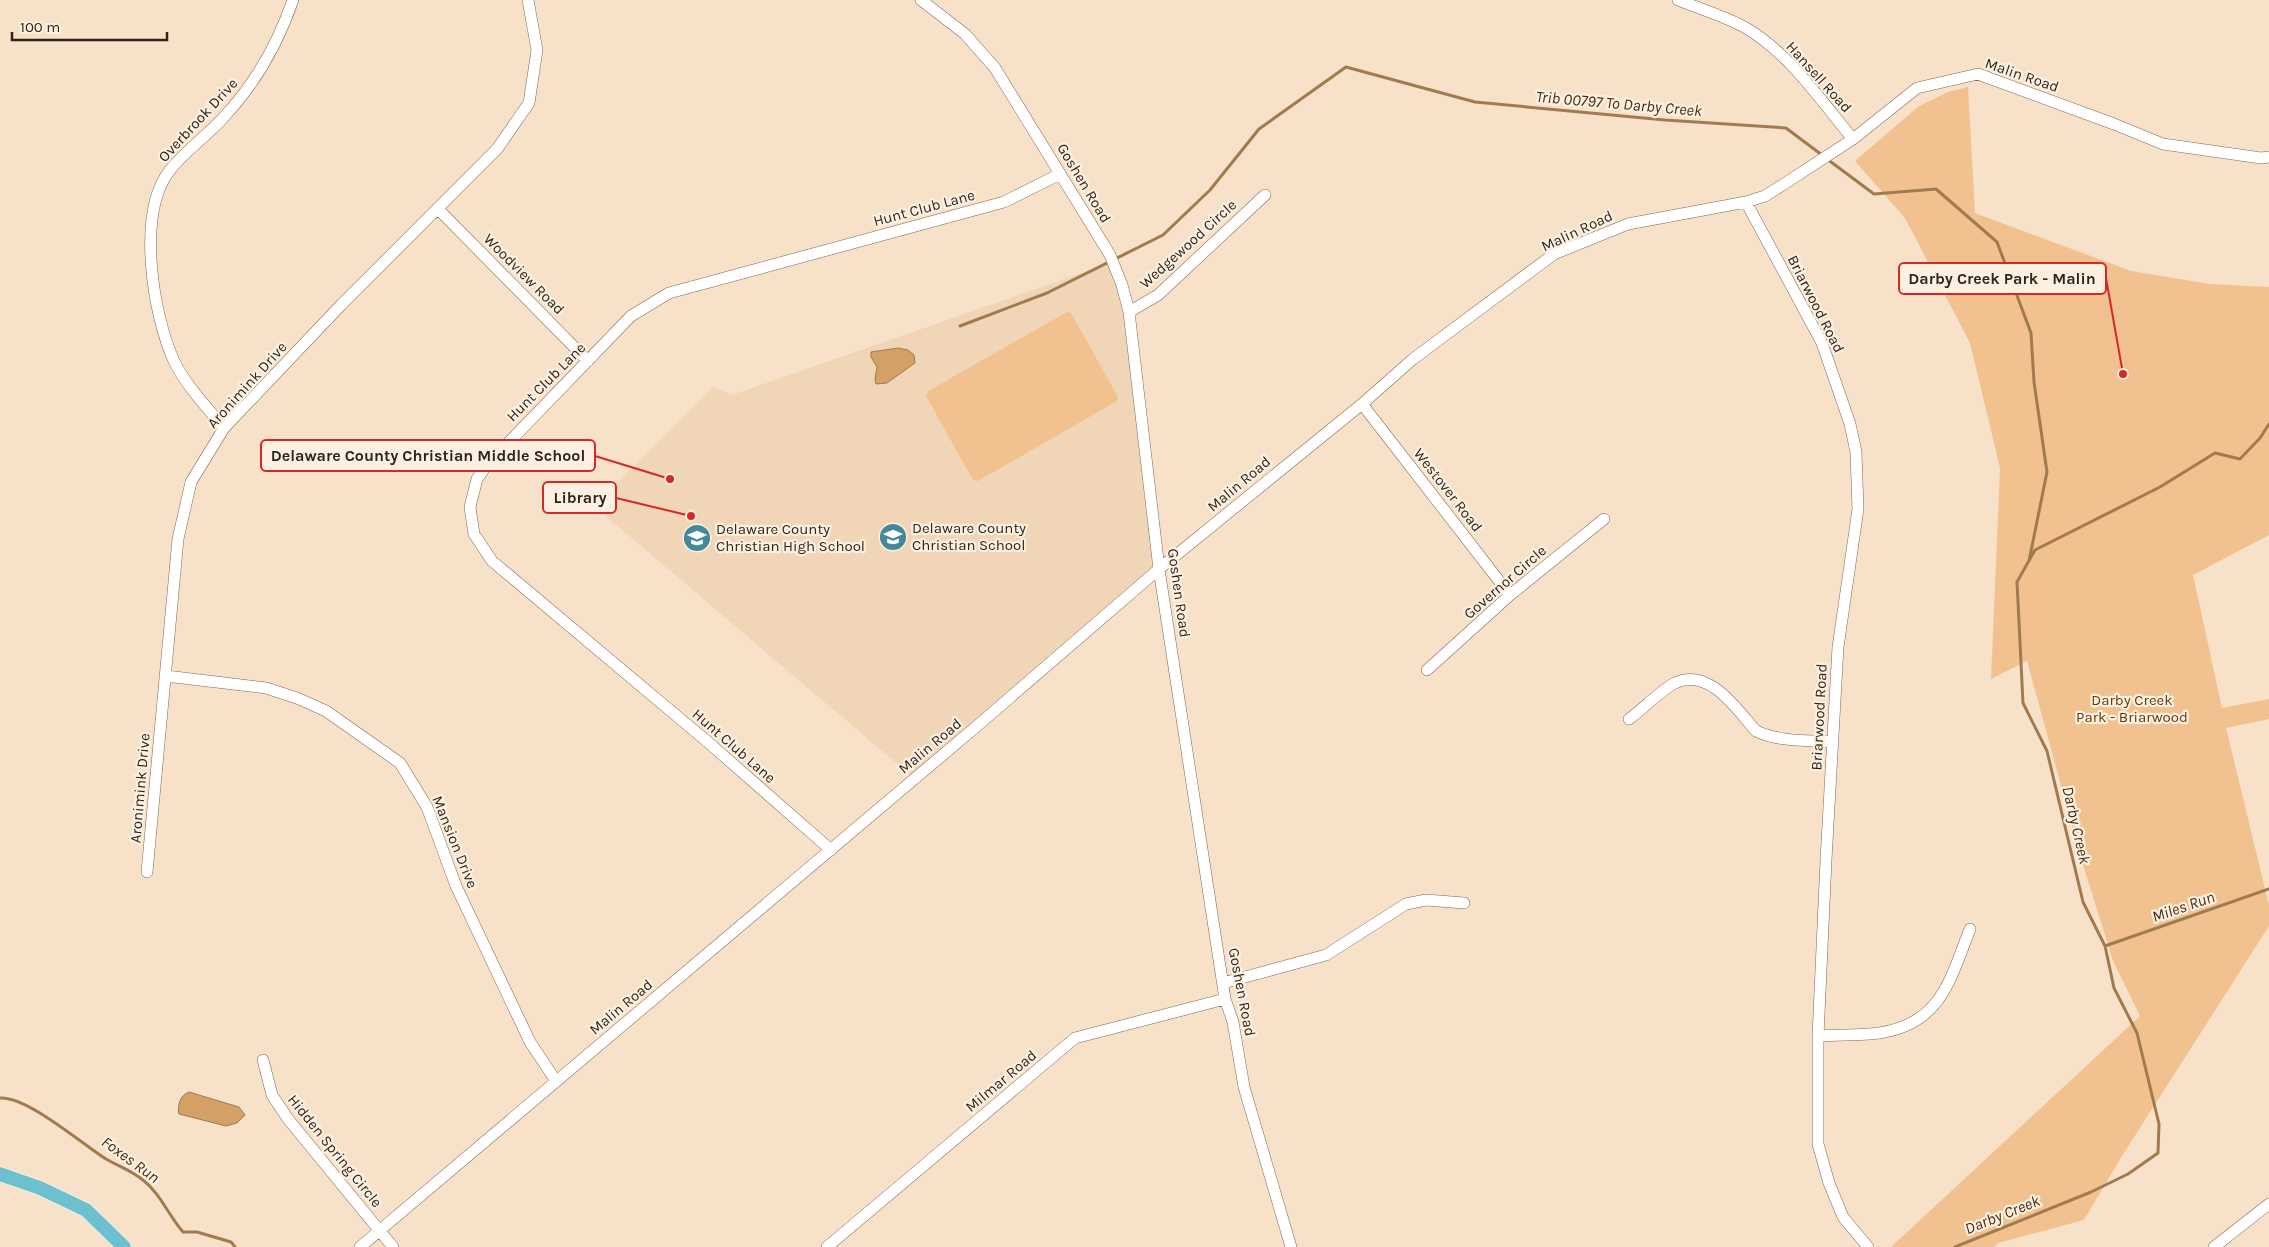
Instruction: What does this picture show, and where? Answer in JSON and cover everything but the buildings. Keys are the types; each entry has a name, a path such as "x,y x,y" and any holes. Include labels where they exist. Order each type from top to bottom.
{"main road":[{"path":"0,1174 40,1188 86,1210 124,1247"}],"street":[{"name":"Overbrook Drive","path":"224,428 193,391 175,362 160,323 152,280 151,240 156,198 169,171 224,117 255,79 282,32 293,0"},
{"name":"Aronimink Drive","path":"147,872 178,539 191,482 224,428 341,304 438,210 497,149 529,103 537,50 528,0"},
{"name":"Hansell Road","path":"1678,0 1746,28 1760,38 1788,61 1853,139"},
{"name":"Goshen Road","path":"928,2 965,34 995,68 1112,258 1129,312 1159,569 1225,999 1233,1022 1244,1087 1291,1247"},
{"name":"Malin Road","path":"360,1247 831,850 1159,569 1362,404 1413,359 1554,254 1628,224 1746,202 1764,196 1853,139 1917,88 1978,74 2163,144 2261,158 2269,157"},
{"name":"Hunt Club Lane","path":"831,850 492,560 474,534 470,507 477,480 498,452 631,316 669,293 1004,202 1060,174"},
{"name":"Wedgewood Circle","path":"1129,312 1158,295 1265,195"},
{"name":"Briarwood Road","path":"1746,202 1822,343 1850,424 1856,452 1858,509 1839,638 1833,742 1818,1036 1818,1144 1829,1183 1843,1217 1868,1247"},
{"name":"Woodview Road","path":"438,210 588,360"},
{"name":"Westover Road","path":"1362,404 1510,595"},
{"name":"Governor Circle","path":"1427,670 1510,595 1604,519"},
{"name":"Mansion Drive","path":"166,676 266,688 296,698 326,711 400,763 427,807 456,886 530,1042 556,1081"},
{"path":"1629,719 1675,683 1691,680 1702,681 1726,696 1756,731 1762,734 1777,738 1833,742"},
{"path":"1223,983 1326,955 1406,904 1426,900 1464,903"},
{"path":"1818,1036 1877,1034 1901,1029 1923,1018 1939,1001 1954,970 1970,929"},
{"name":"Milmar Road","path":"827,1247 1075,1038 1225,999"},
{"name":"Hidden Spring Circle","path":"263,1060 272,1095 288,1119 380,1230"},
{"path":"2214,1247 2269,1204"},
{"path":"380,1230 393,1247"}],"shaded area":[{"name":"Delaware County Christian School","path":"1113,262 1122,285 1159,569 915,779 594,506 713,387 732,395"},
{"path":"898,348 908,350 914,355 915,363 887,383 876,384 877,367 871,357 871,352"},
{"path":"189,1092 239,1107 245,1115 237,1123 226,1126 179,1114 180,1101"}],"green space":[{"name":"Darby Creek Park - Briarwood","path":"1968,87 1975,213 2131,271 2210,284 2269,287 2269,535 2193,575 2222,708 2269,699 2269,719 2226,728 2269,905 2269,926 2122,1156 2084,1220 1998,1243 1994,1247 1891,1247 2140,1016 2113,961 2080,855 2027,661 1991,679 2000,468 1970,343 1905,218 1855,161 1919,106 1948,92"},
{"path":"1067,312 1071,313 1118,397 1117,401 978,481 973,480 926,396 928,391"}],"waterway":[{"name":"Trib 00797 To Darby Creek","path":"960,326 1047,293 1163,235 1210,190 1259,129 1346,67 1475,102 1665,120 1786,128 1822,155"},
{"name":"Trib 00797 To Darby Creek","path":"1827,159 1874,194 1936,189 1997,242 2031,333 2034,382 2047,472 2029,561"},
{"name":"Darby Creek","path":"1955,1247 2091,1192 2128,1174 2158,1153 2159,1124 2137,1033 2114,988 2105,946 2083,902 2047,751 2023,703 2017,582 2035,550 2160,487 2215,453 2240,459 2260,438 2269,424"},
{"name":"Miles Run","path":"2105,946 2269,889"},
{"name":"Foxes Run","path":"0,1098 11,1099 39,1112 106,1159 139,1177 160,1198 183,1232 197,1232 231,1242 235,1247"}],"place":[{"name":"Darby Creek Park - Malin","path":"2123,374"},
{"name":"Delaware County Christian Middle School","path":"670,479"},
{"name":"Library","path":"691,516"},
{"name":"Delaware County Christian School","path":"893,537"},
{"name":"Delaware County Christian High School","path":"697,538"}]}
